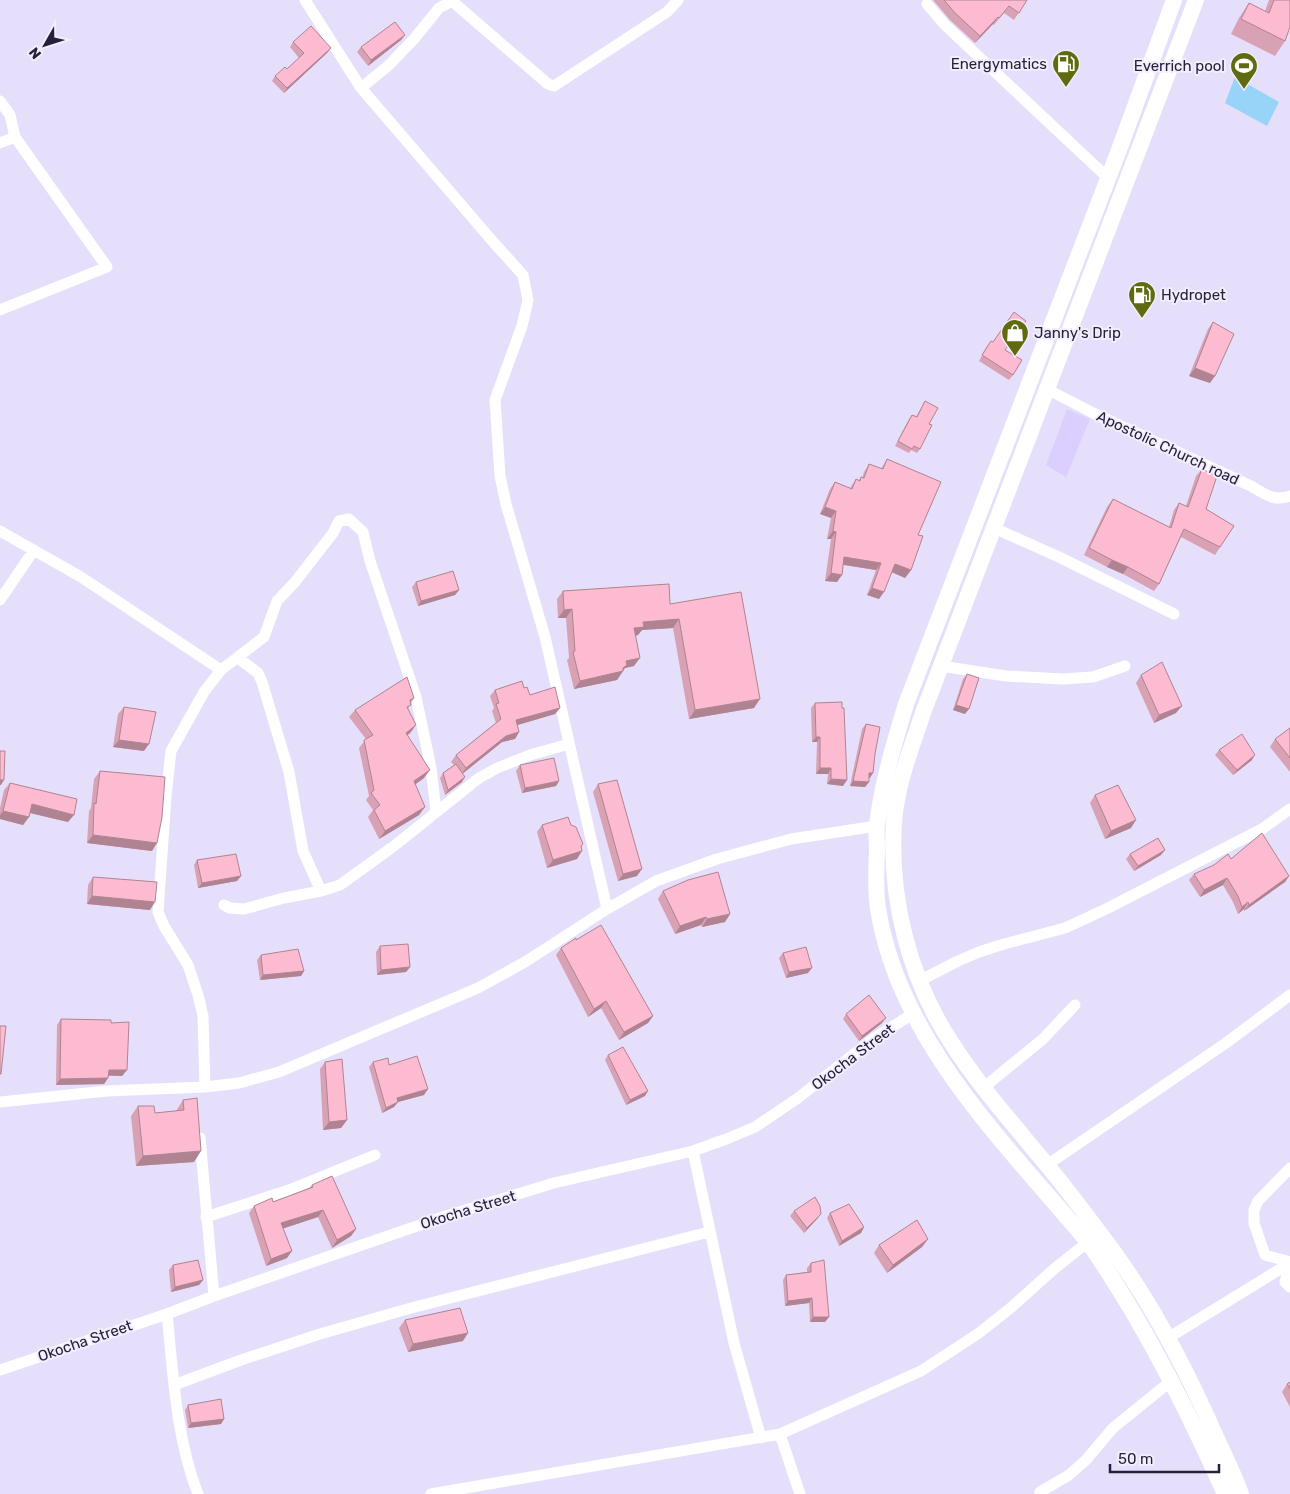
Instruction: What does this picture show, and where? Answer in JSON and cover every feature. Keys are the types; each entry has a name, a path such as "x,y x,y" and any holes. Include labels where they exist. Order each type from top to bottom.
{"main road":[{"path":"1174,0 1108,178 906,704 888,765 877,826 876,880 878,908 898,982 933,1048 966,1098 1088,1242 1128,1301 1171,1381 1225,1494"},
{"path":"1196,0 924,710 904,771 894,820 894,881 897,904 919,981 950,1041 983,1088 1047,1165 1108,1244 1133,1280 1168,1338 1198,1396 1241,1494"}],"street":[{"path":"305,0 361,88 523,275 528,300 522,326 495,400 500,476 506,504 545,637 607,909"},
{"path":"361,88 389,65 414,39 439,8 453,0 548,84 554,86 668,12 678,0"},
{"path":"927,4 945,25 1108,178"},
{"path":"0,101 10,115 14,137 107,267 0,310"},
{"path":"0,143 14,137"},
{"name":"Apostolic Church road","path":"1047,389 1091,412 1251,486 1270,497 1280,500 1290,496"},
{"path":"199,1091 203,1016 188,965 164,926 158,912 171,751 204,692 221,670 264,637 277,601 294,582 339,522 349,519 363,532 370,561 416,696 431,768 436,811"},
{"path":"994,528 1059,557 1174,614"},
{"path":"0,531 81,577 221,670"},
{"path":"0,600 34,550"},
{"path":"238,658 258,673 262,682 290,772 302,851 322,891"},
{"path":"942,666 1006,676 1063,679 1093,677 1125,666"},
{"path":"224,905 230,908 244,909 340,885 394,846 479,778 497,768 530,755 569,744"},
{"path":"919,981 979,952 1065,928 1106,909 1254,834 1290,809"},
{"path":"0,1102 107,1091 199,1091 280,1072 478,988 525,962 607,909 656,882 717,859 791,839 877,826"},
{"path":"1047,1165 1226,1043 1290,995"},
{"path":"983,1088 1043,1039 1075,1006"},
{"name":"Okocha Street","path":"0,1370 167,1314 446,1216 554,1184 693,1151 729,1138 755,1127 798,1098 873,1039 914,1013"},
{"path":"199,1128 214,1296"},
{"path":"693,1151 734,1343 761,1438"},
{"path":"206,1217 288,1190 375,1155"},
{"path":"1290,1168 1258,1201 1254,1210 1254,1223 1265,1255 1290,1264"},
{"path":"174,1386 241,1360 402,1310 709,1232"},
{"path":"430,1494 780,1434 921,1371 979,1333 1088,1242"},
{"path":"1168,1338 1290,1264"},
{"path":"1288,1282 1290,1264"},
{"path":"167,1314 174,1386 192,1480 198,1494"},
{"path":"1040,1492 1069,1475 1086,1460 1113,1428 1171,1381"},
{"path":"780,1434 800,1494"},
{"path":"502,1482 506,1494"}],"shaded area":[{"path":"1067,409 1090,419 1066,477 1046,465"}],"water":[{"name":"Everrich pool","path":"1235,77 1279,102 1267,126 1225,103"}],"building":[{"path":"944,0 1027,0 1019,13 1009,6 980,36"},
{"path":"1274,0 1290,0 1290,27 1285,41 1241,19 1249,3 1269,13"},
{"path":"395,22 405,35 371,60 361,47"},
{"path":"311,26 331,48 287,88 275,76 285,67 287,69 304,53 293,42"},
{"path":"1014,312 1026,321 1005,350 1022,360 1013,375 982,355"},
{"path":"1213,322 1234,334 1215,376 1195,368"},
{"path":"925,401 938,408 929,424 932,425 920,449 914,446 912,449 898,441 912,415 917,417"},
{"path":"887,459 941,482 918,535 923,536 911,570 895,564 884,592 872,588 881,563 844,557 842,575 831,573 836,532 833,531 836,511 825,507 835,482 852,489 856,479 860,481 861,477 864,478 869,464 883,469"},
{"path":"1202,469 1217,476 1206,509 1234,526 1220,547 1184,529 1159,584 1089,548 1113,499 1171,528 1179,503 1188,507"},
{"path":"453,571 459,590 421,601 416,582"},
{"path":"669,584 670,604 741,592 760,699 695,710 679,619 643,622 644,627 634,628 640,658 626,661 627,665 623,668 623,671 580,681 573,652 575,651 572,609 564,610 563,591"},
{"path":"1162,662 1182,706 1159,715 1141,675"},
{"path":"967,674 979,678 969,709 956,705"},
{"path":"407,677 414,698 410,700 411,705 407,707 416,725 406,733 430,770 414,781 425,807 385,831 374,810 380,805 371,793 374,790 364,740 373,735 355,710"},
{"path":"522,681 524,688 527,687 530,695 555,687 560,708 516,720 519,732 506,736 466,768 456,755 501,719 496,704 499,703 495,690"},
{"path":"842,702 842,708 844,708 847,780 831,779 831,768 820,768 820,737 816,737 815,703"},
{"path":"124,707 156,712 149,744 119,740"},
{"path":"866,724 880,727 873,773 869,773 869,782 853,781"},
{"path":"1290,728 1290,758 1275,739"},
{"path":"1242,734 1255,755 1237,770 1219,750"},
{"path":"0,751 5,751 4,780 0,780"},
{"path":"554,758 559,781 525,788 520,765"},
{"path":"456,764 465,777 448,790 443,773"},
{"path":"100,771 165,777 162,817 157,843 93,835 94,803 96,804"},
{"path":"617,780 642,869 623,874 598,784"},
{"path":"10,783 77,799 74,815 32,804 29,817 3,811"},
{"path":"1118,785 1136,820 1111,831 1095,795"},
{"path":"568,817 571,825 576,827 583,844 581,846 582,851 553,860 542,825"},
{"path":"1262,833 1289,876 1249,905 1248,902 1242,907 1238,896 1227,878 1204,890 1194,874 1214,865 1228,854 1231,859"},
{"path":"1158,838 1165,850 1138,866 1130,854"},
{"path":"236,854 241,876 202,883 197,860"},
{"path":"718,872 730,914 707,919 706,917 680,926 663,891 688,880"},
{"path":"93,877 157,882 155,902 92,896"},
{"path":"601,925 653,1016 624,1032 606,1001 594,1009 561,948"},
{"path":"408,944 410,967 381,970 380,946"},
{"path":"806,947 812,968 789,972 783,953"},
{"path":"298,949 304,971 263,975 261,955"},
{"path":"869,995 886,1018 862,1036 846,1014"},
{"path":"61,1019 111,1020 111,1023 129,1022 127,1070 109,1070 108,1078 60,1079"},
{"path":"0,1026 6,1026 1,1074 0,1074"},
{"path":"623,1047 648,1091 630,1100 608,1055"},
{"path":"417,1056 428,1089 397,1098 398,1102 386,1108 373,1062 388,1058 389,1065"},
{"path":"342,1059 347,1120 329,1122 325,1062"},
{"path":"197,1098 201,1151 143,1156 138,1106 154,1106 155,1113 184,1110 183,1100"},
{"path":"332,1176 356,1229 337,1240 323,1210 281,1223 292,1251 271,1259 254,1206 272,1198 273,1202 313,1187 312,1185"},
{"path":"815,1197 820,1206 821,1214 807,1228 794,1211"},
{"path":"849,1204 864,1227 842,1241 830,1213"},
{"path":"917,1220 928,1239 893,1265 879,1245"},
{"path":"198,1260 203,1280 175,1287 173,1265"},
{"path":"824,1260 829,1317 813,1317 812,1298 788,1301 786,1275 811,1272 811,1263"},
{"path":"460,1308 468,1333 413,1344 405,1320"},
{"path":"221,1399 224,1419 191,1423 188,1405"}],"place":[{"name":"Energymatics","path":"1066,88"},
{"name":"Everrich pool","path":"1244,90"},
{"name":"Hydropet","path":"1142,319"},
{"name":"Janny's Drip","path":"1015,357"}]}
